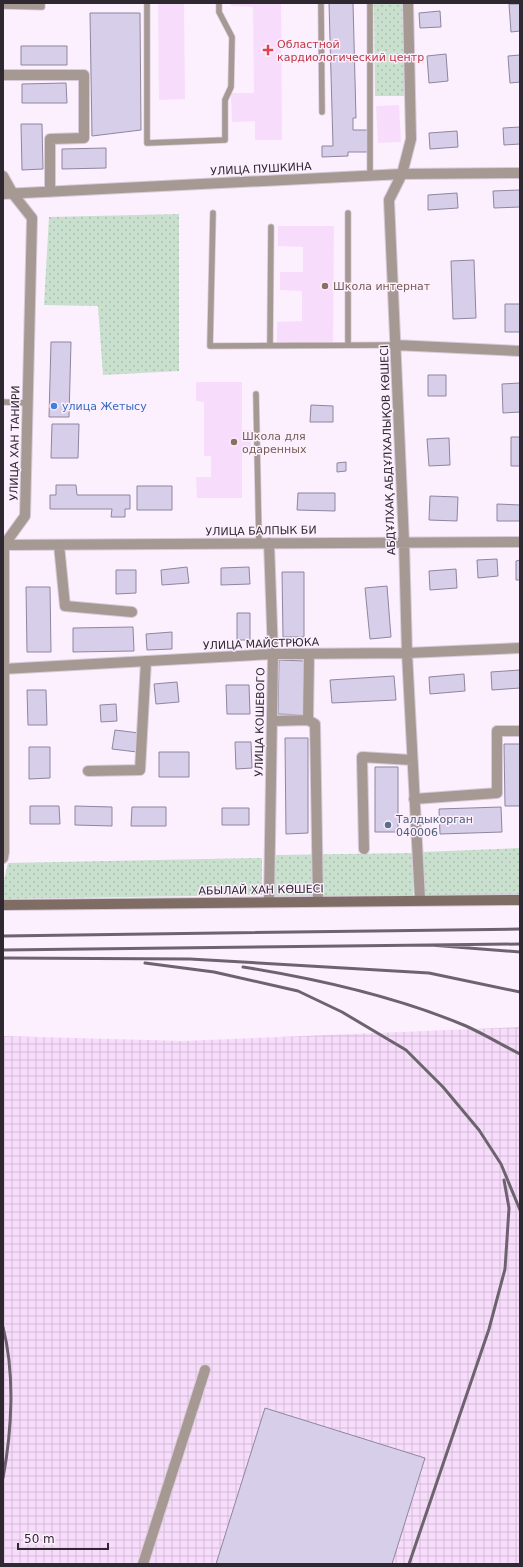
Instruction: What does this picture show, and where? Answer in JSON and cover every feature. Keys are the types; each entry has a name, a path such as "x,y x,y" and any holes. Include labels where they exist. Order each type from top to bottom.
{"main road":[{"name":"АБЫЛАЙ ХАН КӨШЕСІ","path":"3,905 520,900"}],"street":[{"name":"АБДҰЛХАҚ АБДҰЛХАЛЫҚОВ КӨШЕСІ","path":"408,3 411,139 402,174 389,200 404,542 407,653 420,900"},
{"path":"3,75 84,75 84,138 50,139 50,192"},
{"name":"УЛИЦА ПУШКИНА","path":"8,194 370,175 520,173"},
{"name":"УЛИЦА ХАН ТАНИРИ","path":"3,176 8,194 32,218 25,516 4,545"},
{"path":"395,345 520,351"},
{"name":"УЛИЦА БАЛПЫК БИ","path":"4,545 520,542"},
{"name":"УЛИЦА КОШЕВОГО","path":"269,543 272,654 269,902"},
{"path":"3,858 4,545"},
{"path":"59,545 65,606 132,612"},
{"name":"УЛИЦА МАЙСТРЮКА","path":"4,668 272,654 407,653 520,648"},
{"path":"308,720 309,654"},
{"path":"88,772 140,770 146,661"},
{"path":"272,721 308,720 315,724 318,901"},
{"path":"414,799 497,793 497,731 520,731"},
{"path":"364,848 362,758 412,760"},
{"path":"143,1564 205,1370"}],"lane":[{"path":"3,6 42,7 42,3"},
{"path":"147,3 147,143 225,140 225,100 231,87 232,37 219,12 219,3"},
{"path":"321,3 322,112"},
{"path":"370,3 370,175"},
{"path":"213,213 210,346 395,345"},
{"path":"348,213 348,345"},
{"path":"270,345 271,227"},
{"path":"256,394 259,543"},
{"path":"3,402 28,403"}],"shaded area":[{"path":"158,3 184,3 185,99 159,100"},
{"name":"Областной кардиологический центр","path":"231,3 281,3 282,140 255,140 255,121 232,122 231,93 254,93 253,7 231,6"},
{"path":"399,105 401,142 378,143 376,106"},
{"path":"278,226 334,226 333,342 277,342 277,322 302,321 302,291 280,290 280,272 303,272 303,247 278,246"},
{"path":"196,382 242,382 242,430 251,430 251,450 242,450 242,498 197,498 196,477 211,477 211,456 204,456 204,402 196,401"},
{"path":"520,1027 520,1564 3,1564 3,1036 183,1041"}],"green space":[{"path":"374,3 402,3 405,96 375,96"},
{"path":"179,214 179,371 103,375 98,306 44,305 49,217"},
{"path":"520,848 520,895 425,896 423,852"},
{"path":"414,853 413,895 272,897 276,855"},
{"path":"262,858 262,895 3,899 3,884 8,863"}],"building":[{"path":"329,3 353,3 356,118 353,118 353,130 369,130 370,152 348,152 348,156 322,157 322,146 333,146"},
{"path":"509,4 520,4 520,31 511,32"},
{"path":"440,11 441,27 420,28 419,13"},
{"path":"90,13 140,13 141,130 92,136"},
{"path":"21,46 67,46 67,65 21,65"},
{"path":"446,54 448,81 429,83 427,56"},
{"path":"520,55 520,82 510,83 508,56"},
{"path":"66,83 67,103 22,103 22,84"},
{"path":"21,124 42,124 43,169 22,170"},
{"path":"520,127 520,144 504,145 503,128"},
{"path":"457,131 458,147 430,149 429,133"},
{"path":"106,148 106,168 62,169 62,149"},
{"path":"520,190 520,207 494,208 493,191"},
{"path":"457,193 458,208 428,210 428,195"},
{"path":"474,260 476,318 453,319 451,261"},
{"path":"505,304 520,304 520,332 505,332"},
{"path":"51,342 71,342 69,417 49,417"},
{"path":"428,375 446,375 446,396 428,396"},
{"path":"520,383 520,412 503,413 502,384"},
{"path":"311,405 333,406 333,422 310,422"},
{"path":"52,424 79,424 78,458 51,458"},
{"path":"511,437 520,437 520,466 511,466"},
{"path":"449,438 450,465 429,466 427,439"},
{"path":"346,462 346,471 337,472 337,463"},
{"path":"56,485 76,485 77,495 130,495 130,509 125,509 125,517 111,517 112,509 50,509 50,495 56,495"},
{"path":"137,486 172,486 172,510 137,510"},
{"path":"298,493 335,493 335,511 297,510"},
{"path":"430,496 458,497 457,521 429,520"},
{"path":"497,504 520,505 520,521 497,521"},
{"path":"497,559 498,576 478,578 477,560"},
{"path":"520,560 520,580 516,580 516,561"},
{"path":"187,567 189,583 162,585 161,570"},
{"path":"249,567 250,584 221,585 221,568"},
{"path":"456,569 457,588 430,590 429,571"},
{"path":"116,570 136,570 136,593 116,594"},
{"path":"282,572 304,572 304,637 283,637"},
{"path":"387,586 391,637 370,639 365,588"},
{"path":"26,587 50,587 51,652 27,652"},
{"path":"237,613 250,613 250,640 237,640"},
{"path":"133,627 134,651 73,652 73,628"},
{"path":"172,632 172,649 147,650 146,634"},
{"path":"279,660 305,661 304,715 278,714"},
{"path":"520,670 520,688 492,690 491,672"},
{"path":"464,674 465,691 430,694 429,677"},
{"path":"394,676 396,700 332,703 330,680"},
{"path":"177,682 179,702 156,704 154,684"},
{"path":"226,685 249,685 250,714 227,714"},
{"path":"27,690 46,690 47,725 28,725"},
{"path":"116,704 117,721 101,722 100,705"},
{"path":"115,730 139,733 137,752 112,749"},
{"path":"285,738 308,738 308,833 286,834"},
{"path":"235,742 251,742 252,768 236,769"},
{"path":"504,744 520,744 520,806 505,806"},
{"path":"29,747 50,747 50,778 29,779"},
{"path":"159,752 189,752 189,777 159,777"},
{"path":"375,767 398,767 398,832 375,832"},
{"path":"30,806 59,806 60,824 30,824"},
{"path":"75,806 112,807 112,826 75,825"},
{"path":"132,807 166,807 166,826 131,826"},
{"path":"501,807 502,832 440,834 439,809"},
{"path":"222,808 249,808 249,825 222,825"},
{"path":"265,1408 425,1458 392,1564 216,1564"}],"railway":[{"path":"3,936 520,929"},
{"path":"520,944 430,945 520,952"},
{"path":"3,950 430,945"},
{"path":"3,958 190,959 429,973 520,992"},
{"path":"145,963 214,972 298,991 342,1012 406,1050 443,1087 479,1130 501,1164 520,1210"},
{"path":"243,967 300,977 384,997 439,1015 466,1026 520,1054"},
{"path":"409,1564 489,1329 505,1269 509,1208 504,1180"},
{"path":"3,1327 7,1345 11,1383 10,1422 3,1478"}],"place":[{"name":"Областной кардиологический центр","path":"268,50"},
{"name":"Школа интернат","path":"325,286"},
{"name":"улица Жетысу","path":"54,406"},
{"name":"Школа для одаренных","path":"234,442"},
{"name":"Талдыкорган 040006","path":"388,825"}]}
